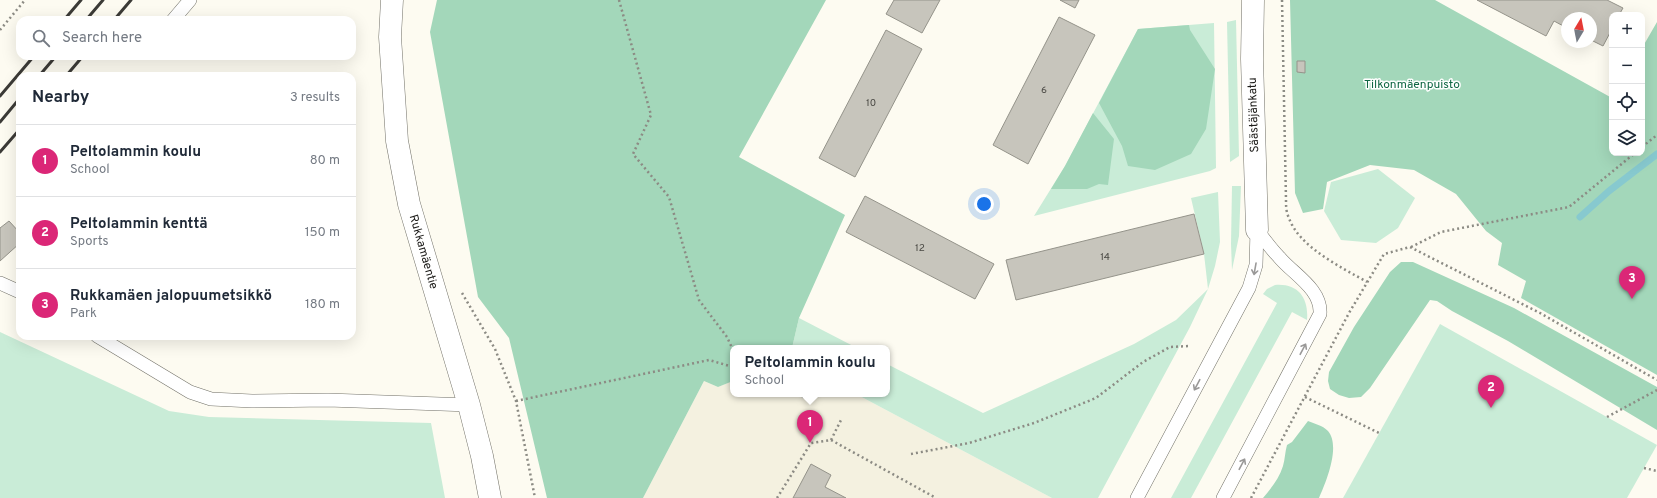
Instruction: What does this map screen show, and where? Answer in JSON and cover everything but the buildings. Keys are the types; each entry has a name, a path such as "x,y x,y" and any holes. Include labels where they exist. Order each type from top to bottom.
{"main road":[{"name":"Rukkamäentie","path":"392,0 390,37 397,141 409,204 469,405 482,456 490,498"},
{"name":"Säästäjänkatu","path":"1253,0 1252,59 1257,230"}],"lane":[{"path":"176,16 190,0"},
{"path":"1137,498 1249,288 1256,265 1257,230"},
{"path":"1223,498 1320,314 1318,298 1279,258 1257,230"},
{"path":"0,283 16,290"},
{"path":"104,340 190,392 211,399 252,401 328,400 469,405"}],"path":[{"path":"0,30 25,0"},
{"path":"619,0 651,115 633,154 669,197 699,300 727,337 731,345"},
{"path":"1282,0 1286,200 1288,217 1295,228 1313,248 1367,282"},
{"path":"1645,145 1657,135"},
{"path":"1251,498 1304,397 1384,254 1410,247 1441,232 1569,207 1631,156"},
{"path":"1410,247 1540,313 1657,380"},
{"path":"459,290 495,349 516,402 535,498"},
{"path":"911,454 969,443 1034,423 1096,398 1143,362 1170,347 1189,346"},
{"path":"516,402 709,360 730,366"},
{"path":"1607,417 1657,390"},
{"path":"803,397 812,402"},
{"path":"1304,397 1379,433"},
{"path":"831,440 842,418"},
{"path":"777,498 811,443 831,440 936,498"},
{"path":"1644,468 1657,471"}],"shaded area":[{"path":"704,381 718,387 730,382 730,397 862,397 1052,498 643,498"}],"green space":[{"path":"437,0 826,0 739,157 845,215 799,318 793,345 730,345 730,382 718,387 704,381 643,498 547,498 509,338 478,297 430,32"},
{"name":"Tilkonmäenpuisto","path":"1290,0 1435,0 1609,96 1609,156 1645,156 1645,43 1657,22 1657,375 1521,298 1526,281 1498,265 1502,243 1486,231 1456,194 1414,170 1370,165 1327,182 1323,209 1303,213 1295,193"},
{"path":"1236,20 1239,156 1230,162 1227,22"},
{"path":"1214,23 1216,168 1210,171 1034,216 1065,166 1138,29"},
{"path":"1189,25 1190,30 1215,69 1206,129 1191,154 1155,170 1128,166 1122,146 1099,103 1138,29"},
{"path":"1093,113 1114,139 1108,185 1099,184 1087,189 1051,189 1065,166"},
{"path":"1378,169 1415,198 1398,228 1376,243 1341,240 1324,211 1331,182"},
{"path":"1232,186 1241,186 1239,236 1232,270 1231,244"},
{"path":"1218,192 1220,242 1208,289 1204,254 1191,198"},
{"path":"1401,262 1413,262 1514,308 1657,387 1657,430 1508,341 1452,311 1437,301 1430,300 1370,388 1361,397 1349,398 1339,395 1330,389 1328,381 1329,372 1354,327 1390,272"},
{"path":"1275,285 1283,285 1296,289 1304,299 1307,320 1292,312 1191,498 1171,498 1277,303 1263,294 1267,289"},
{"path":"1208,289 1190,327 1098,498 1052,498 862,397 890,397 890,366 983,413 1134,344 1176,320"},
{"path":"799,318 851,345 793,345"},
{"path":"1440,324 1657,445 1627,498 1343,498"},
{"path":"0,332 169,411 209,417 431,423 445,498 0,498"},
{"path":"1308,421 1326,429 1332,438 1333,455 1319,498 1263,498 1281,471 1287,445 1292,442"}],"waterway":[{"path":"1580,217 1609,191 1657,154"}],"railway":[{"path":"67,16 81,0"},
{"path":"89,16 103,0"},
{"path":"117,16 131,0"},
{"path":"20,72 31,60"},
{"path":"42,72 53,60"},
{"path":"69,72 80,60"},
{"path":"0,96 16,77"},
{"path":"0,122 16,103"},
{"path":"0,152 16,134"}],"place":[{"name":"Rukkamäen jalopuumetsikkö","path":"1632,299"},
{"name":"Peltolammin kenttä","path":"1491,408"},
{"name":"Peltolammin koulu","path":"810,443"}]}
